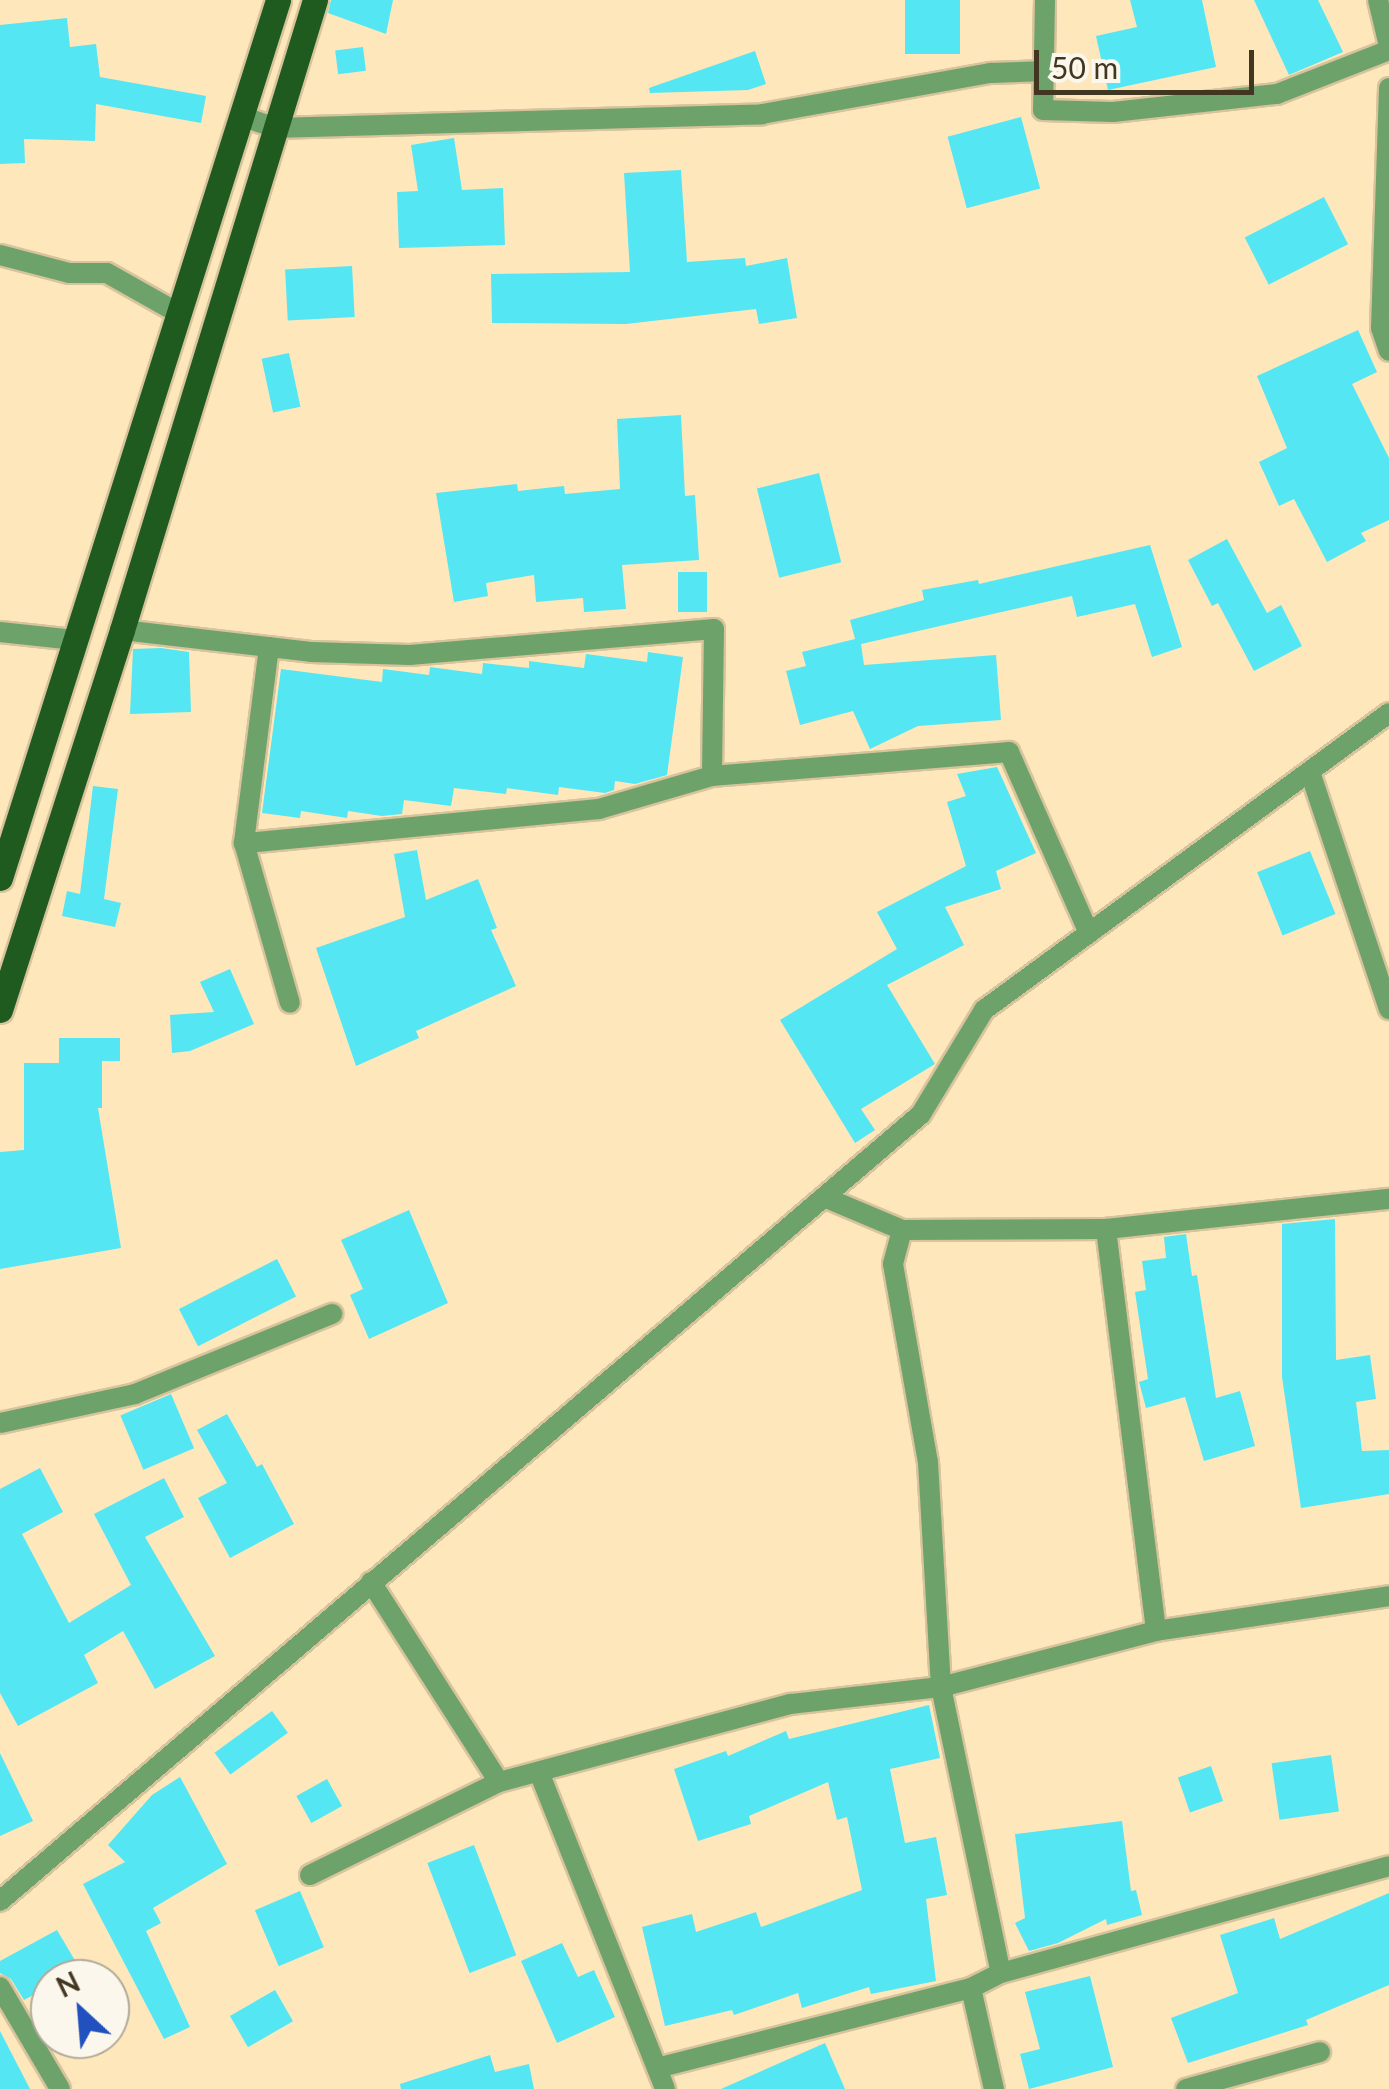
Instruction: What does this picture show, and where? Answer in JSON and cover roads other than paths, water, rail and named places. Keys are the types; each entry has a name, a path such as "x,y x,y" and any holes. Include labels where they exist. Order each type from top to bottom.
{"main road":[{"path":"0,878 278,0"},
{"path":"0,1010 122,630 315,0"}],"street":[{"path":"1045,0 1043,110 1113,112 1276,94 1389,48 1378,0"},
{"path":"240,116 275,128 762,114 992,73 1046,71"},
{"path":"1389,88 1385,326 1389,351"},
{"path":"0,255 69,273 107,273 178,313"},
{"path":"122,630 268,647 410,655 714,629 712,776"},
{"path":"0,632 75,640"},
{"path":"268,647 244,843 290,1002"},
{"path":"0,1901 922,1114 984,1010 1389,714"},
{"path":"244,843 599,809 712,776 1009,752 1089,934"},
{"path":"1310,772 1389,1009"},
{"path":"824,1197 902,1230 1106,1229 1389,1198"},
{"path":"1106,1229 1156,1630"},
{"path":"902,1230 893,1264 928,1462 941,1687 1000,1973"},
{"path":"0,1422 134,1394 332,1314"},
{"path":"371,1582 499,1782"},
{"path":"310,1875 499,1782 791,1704 850,1694 941,1687 1156,1630 1389,1596"},
{"path":"539,1772 664,2089"},
{"path":"657,2068 970,1988 1000,1973 1389,1866"},
{"path":"0,1988 60,2089"},
{"path":"970,1988 994,2089"},
{"path":"1186,2089 1221,2084 1320,2052"}]}
